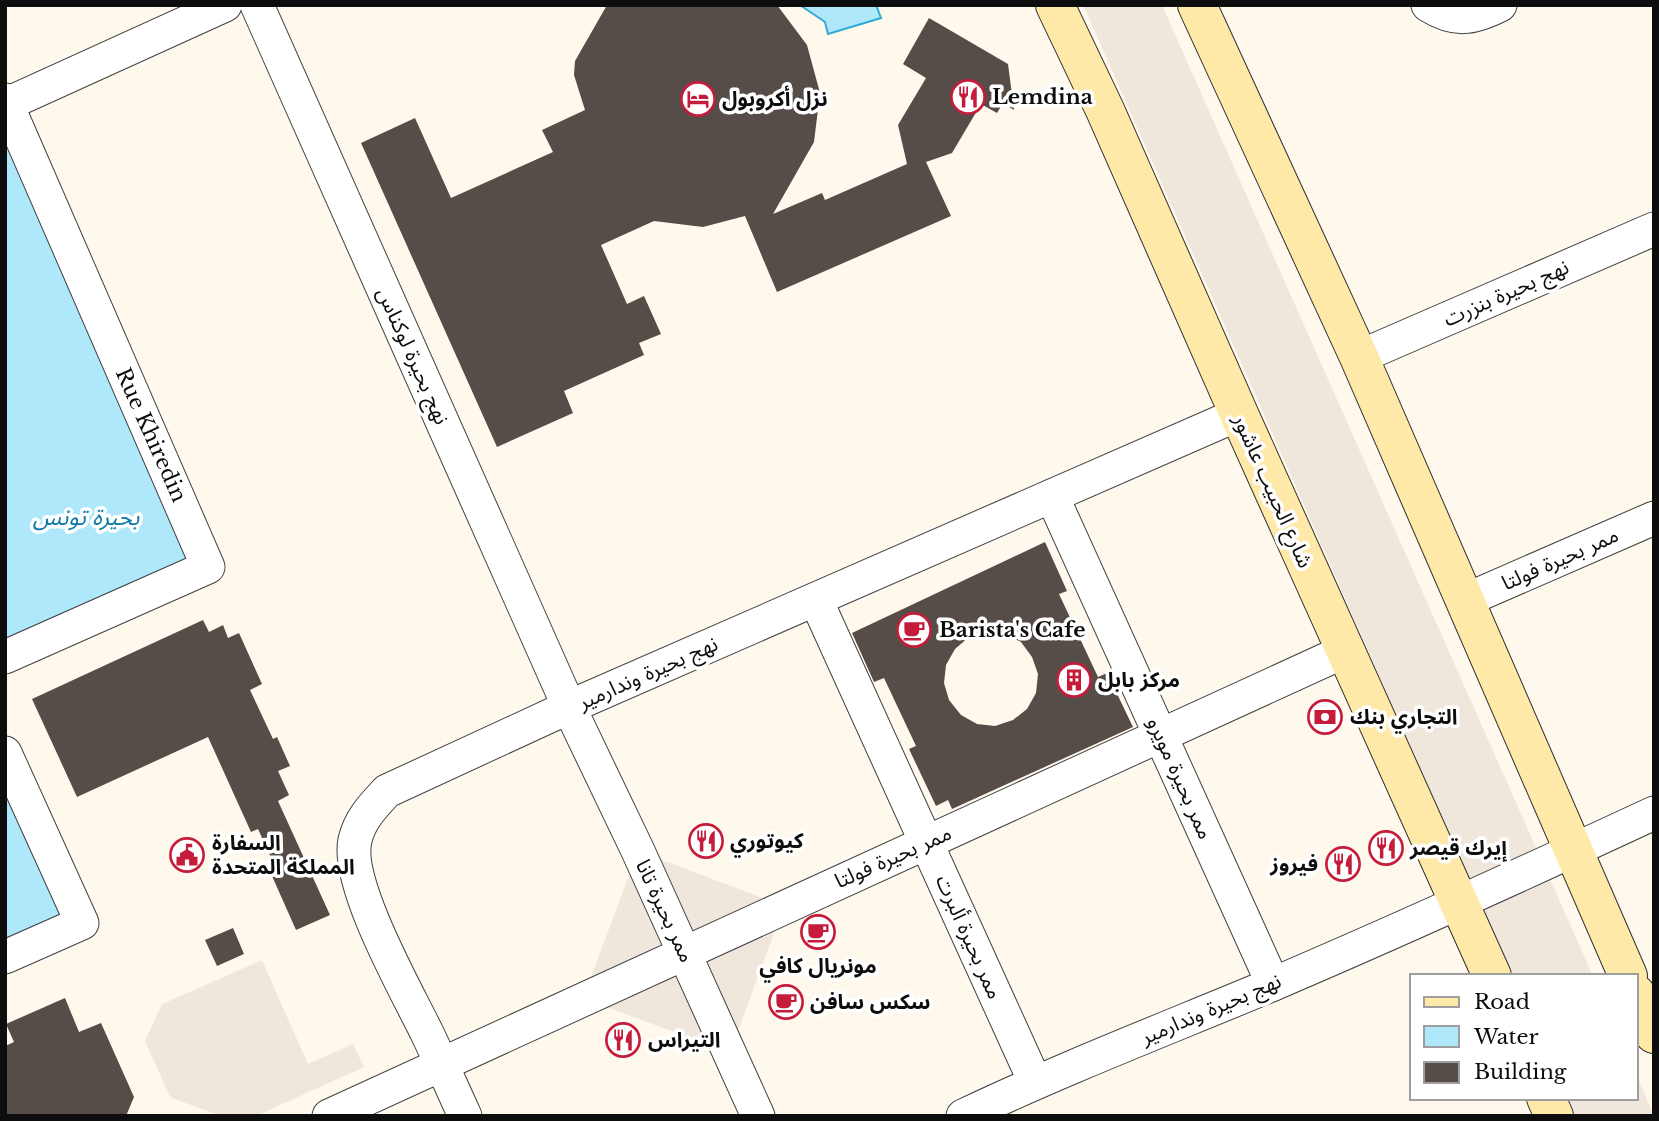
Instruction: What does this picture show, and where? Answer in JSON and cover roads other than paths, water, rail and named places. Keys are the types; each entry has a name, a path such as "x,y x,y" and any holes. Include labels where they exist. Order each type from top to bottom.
{"main road":[{"name":"شارع الحبيب عاشور","path":"1055,5 1105,110 1238,414 1491,974"},
{"path":"1197,5 1359,357 1627,974"},
{"path":"1638,998 1654,1034"},
{"path":"1547,1100 1554,1116"}],"street":[{"path":"6,102 225,5"},
{"name":"نهج بحيرة لوكناس","path":"257,5 569,707"},
{"path":"1428,5 1443,15 1467,18 1500,5"},
{"name":"Rue Khiredin","path":"5,657 208,567 6,102"},
{"name":"نهج بحيرة بنزرت","path":"1359,357 1654,229"},
{"name":"نهج بحيرة وندارمير","path":"465,1116 363,894 356,864 355,841 366,813 387,792 569,707 1238,414"},
{"name":"ممر بحيرة مويرو","path":"1052,496 1273,984"},
{"name":"ممر بحيرة فولتا","path":"1466,600 1654,518"},
{"name":"ممر بحيرة ألبرت","path":"816,600 1035,1082"},
{"name":"ممر بحيرة فولتا","path":"329,1116 1345,652"},
{"name":"ممر بحيرة تانا","path":"569,707 758,1116"},
{"path":"5,753 82,923 5,957"},
{"name":"نهج بحيرة وندارمير","path":"963,1116 1035,1082 1273,984 1654,813"}],"water":[{"path":"800,5 876,5 881,18 828,34 825,22"},
{"name":"بحيرة تونس","path":"5,121 192,559 5,644"},
{"path":"5,789 62,916 5,941"}],"place":[{"name":"Lemdina","path":"968,97"},
{"name":"نزل أكروبول","path":"698,99"},
{"name":"Barista's Cafe","path":"914,630"},
{"name":"مركز بابل","path":"1074,680"},
{"name":"التجاري بنك","path":"1325,717"},
{"name":"كيوتوري","path":"706,841"},
{"name":"إيرك قيصر","path":"1386,848"},
{"name":"السفارة المملكة المتحدة","path":"187,855"},
{"name":"فيروز","path":"1343,864"},
{"name":"مونريال كافي","path":"818,932"},
{"name":"سكس سافن","path":"786,1002"},
{"name":"التيراس","path":"623,1040"}]}
